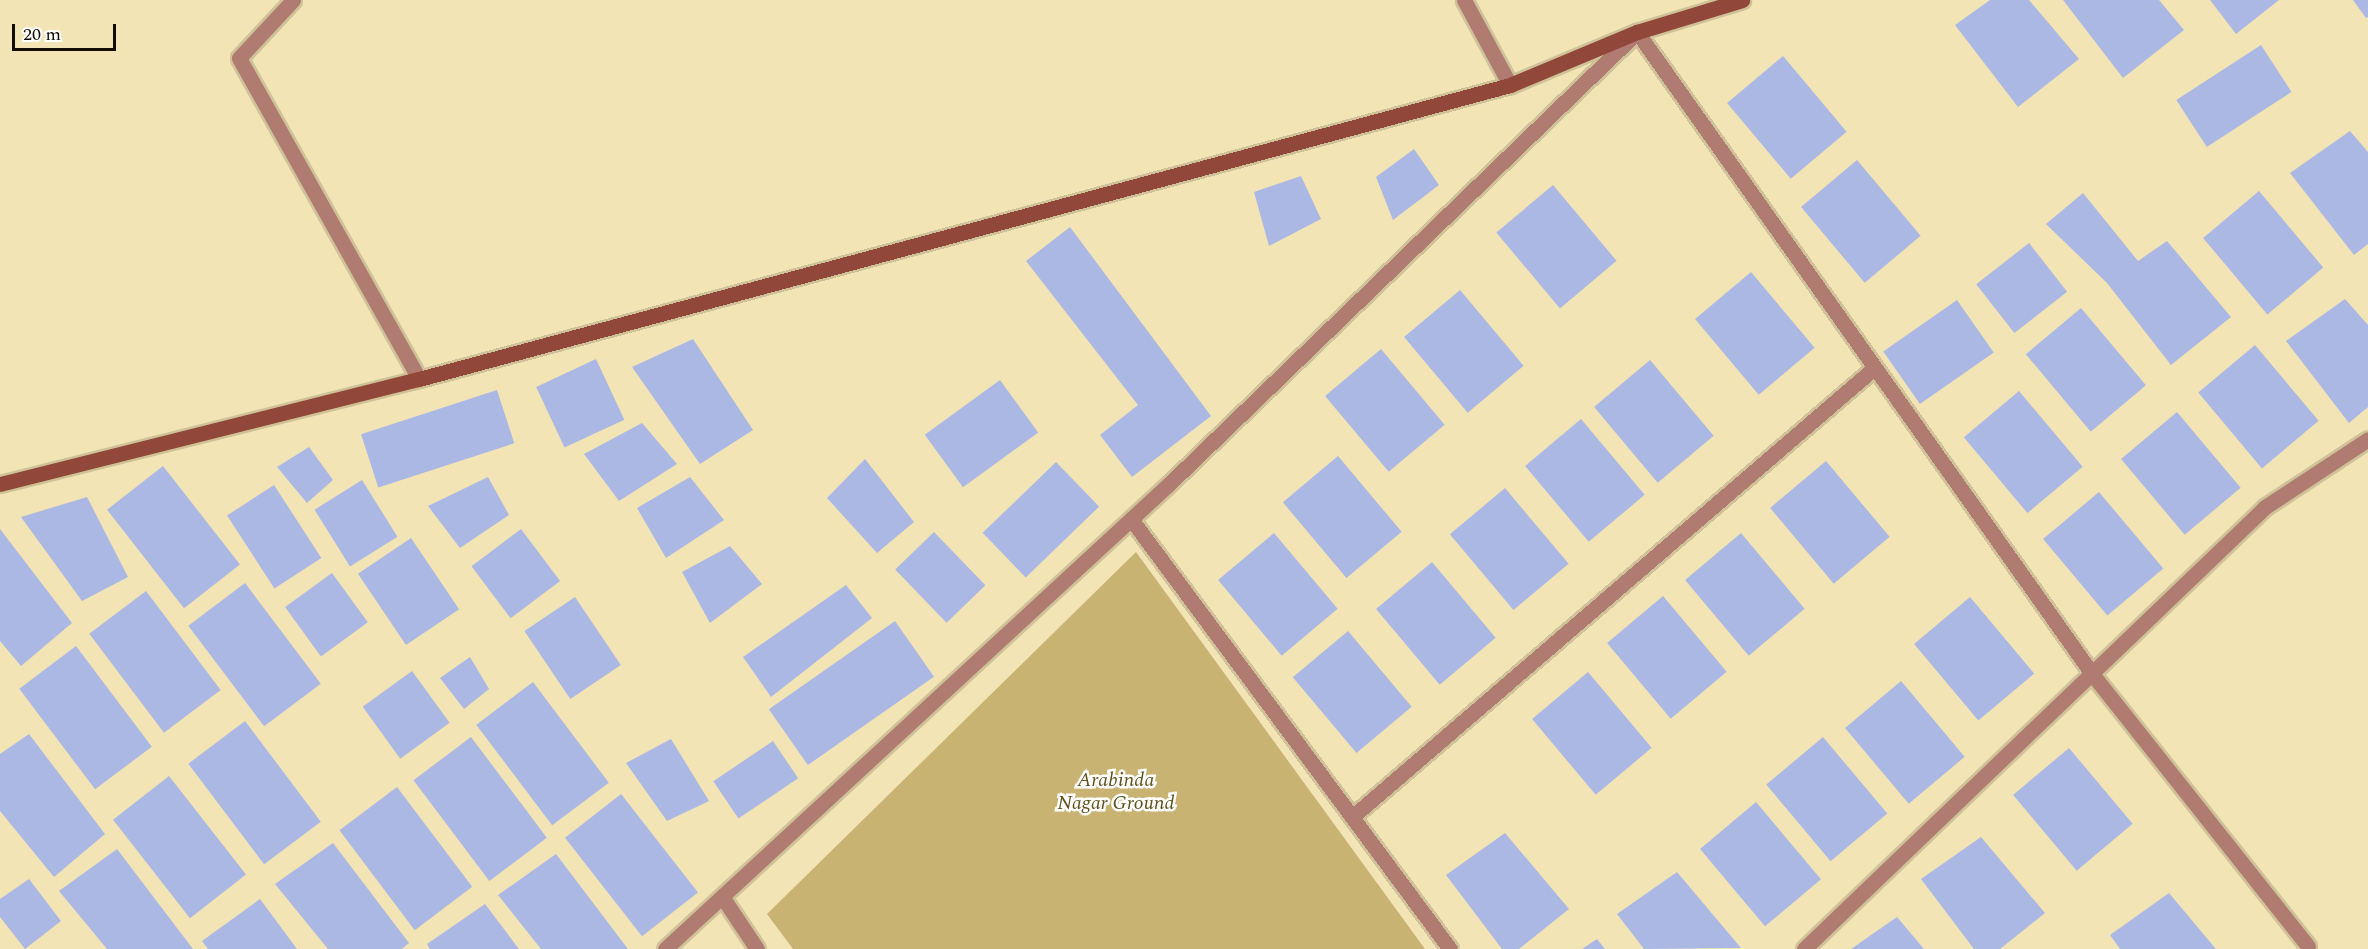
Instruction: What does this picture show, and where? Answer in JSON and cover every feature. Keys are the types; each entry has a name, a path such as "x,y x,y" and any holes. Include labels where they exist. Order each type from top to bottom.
{"main road":[{"path":"0,484 419,379 1510,85 1637,32 1742,0"}],"street":[{"path":"292,0 239,58 419,379"},
{"path":"1464,0 1510,85"},
{"path":"665,949 723,898 1131,519 1637,32 1873,369 2093,675 2308,946"},
{"path":"1352,817 1873,369"},
{"path":"1804,949 2093,675 2265,507 2368,439"},
{"path":"1131,519 1450,949"},
{"path":"723,898 757,949"}],"green space":[{"name":"Arabinda Nagar Ground","path":"1136,552 1425,949 793,949 767,914"}],"building":[{"path":"1990,0 2029,0 2079,59 2018,107 1955,25"},
{"path":"2063,0 2159,0 2184,30 2123,78"},
{"path":"2210,0 2279,0 2236,34"},
{"path":"2353,0 2368,0 2368,17 2366,18"},
{"path":"2261,45 2291,92 2207,147 2176,100"},
{"path":"1783,56 1847,132 1791,179 1727,103"},
{"path":"2350,131 2368,152 2368,244 2354,255 2290,173"},
{"path":"1414,149 1439,185 1393,220 1376,177"},
{"path":"1857,160 1921,236 1865,283 1801,207"},
{"path":"1301,176 1321,219 1269,246 1254,192"},
{"path":"1553,185 1617,261 1560,308 1496,233"},
{"path":"2259,191 2323,268 2267,315 2203,238"},
{"path":"2083,193 2138,261 2167,241 2231,317 2171,365 2107,283 2046,224"},
{"path":"1070,227 1211,416 1132,477 1100,435 1138,405 1026,261"},
{"path":"2029,243 2067,292 2014,333 1976,284"},
{"path":"1751,272 1815,348 1759,395 1695,319"},
{"path":"1460,290 1524,366 1468,413 1404,337"},
{"path":"2345,299 2368,325 2368,407 2349,423 2286,341"},
{"path":"1957,300 1994,352 1920,404 1883,352"},
{"path":"2081,308 2146,385 2091,432 2026,354"},
{"path":"693,339 753,430 700,464 632,367"},
{"path":"2255,345 2319,421 2262,468 2198,393"},
{"path":"1381,349 1445,425 1389,472 1325,396"},
{"path":"596,359 624,420 564,448 536,387"},
{"path":"1650,360 1714,436 1658,483 1594,407"},
{"path":"1000,380 1038,433 963,487 925,435"},
{"path":"497,390 514,443 378,487 361,434"},
{"path":"2019,391 2083,467 2027,513 1964,437"},
{"path":"2177,412 2241,488 2185,535 2121,459"},
{"path":"1581,419 1645,495 1589,542 1525,466"},
{"path":"642,423 677,464 619,501 584,454"},
{"path":"309,447 333,480 307,503 277,467"},
{"path":"1338,456 1402,532 1346,578 1283,502"},
{"path":"865,459 914,522 877,553 827,498"},
{"path":"1826,461 1890,537 1834,584 1770,508"},
{"path":"1056,462 1099,507 1026,577 983,533"},
{"path":"163,466 240,565 184,608 107,510"},
{"path":"488,477 509,515 460,548 428,506"},
{"path":"690,477 724,520 666,558 637,508"},
{"path":"362,480 398,537 350,566 315,510"},
{"path":"274,485 321,558 274,588 227,515"},
{"path":"1505,488 1569,564 1513,610 1450,534"},
{"path":"2099,492 2163,569 2107,616 2043,539"},
{"path":"87,497 128,577 82,601 21,517"},
{"path":"0,529 72,623 21,666 0,641"},
{"path":"521,529 560,581 511,618 471,566"},
{"path":"934,532 985,585 947,623 895,570"},
{"path":"1274,533 1338,609 1282,656 1218,580"},
{"path":"1741,533 1805,609 1749,656 1685,580"},
{"path":"411,538 459,609 406,645 358,574"},
{"path":"730,546 762,584 710,623 682,572"},
{"path":"1432,562 1496,638 1440,685 1376,609"},
{"path":"332,573 368,622 321,656 285,607"},
{"path":"245,583 321,684 264,726 188,626"},
{"path":"846,585 872,618 771,697 743,657"},
{"path":"146,591 221,690 164,733 89,634"},
{"path":"1663,596 1727,672 1671,719 1607,643"},
{"path":"575,597 621,665 570,699 524,631"},
{"path":"1970,597 2034,674 1978,721 1914,644"},
{"path":"895,621 934,677 808,765 769,709"},
{"path":"1348,631 1412,707 1356,753 1293,677"},
{"path":"76,646 152,747 95,789 19,689"},
{"path":"470,657 489,689 464,709 440,678"},
{"path":"412,671 450,723 400,759 363,707"},
{"path":"1588,672 1652,748 1596,795 1532,719"},
{"path":"1901,681 1965,757 1909,804 1845,728"},
{"path":"533,682 609,783 552,825 476,725"},
{"path":"245,721 321,822 264,864 188,764"},
{"path":"29,734 105,834 54,877 0,811 0,754"},
{"path":"471,737 547,838 489,881 413,780"},
{"path":"1823,737 1887,814 1831,861 1766,785"},
{"path":"671,739 709,801 667,821 626,763"},
{"path":"773,741 798,778 738,819 713,781"},
{"path":"2069,748 2133,824 2077,871 2013,795"},
{"path":"169,776 246,875 190,918 113,820"},
{"path":"397,787 472,887 415,930 339,830"},
{"path":"621,794 698,893 642,936 565,838"},
{"path":"1756,802 1821,879 1765,926 1700,849"},
{"path":"1505,833 1569,909 1519,949 1502,949 1446,875"},
{"path":"1981,837 2045,913 2000,949 1974,949 1921,879"},
{"path":"333,843 409,943 402,949 328,949 275,884"},
{"path":"117,849 193,949 107,949 59,891"},
{"path":"556,854 628,949 541,949 498,895"},
{"path":"1677,872 1741,948 1644,949 1617,914"},
{"path":"29,879 61,921 25,949 0,917 0,899"},
{"path":"2169,893 2216,949 2120,949 2110,935"},
{"path":"260,899 297,949 208,949 202,941"},
{"path":"485,904 519,949 430,949 427,944"},
{"path":"1897,917 1924,949 1851,949"},
{"path":"1597,939 1605,949 1582,949"}]}
